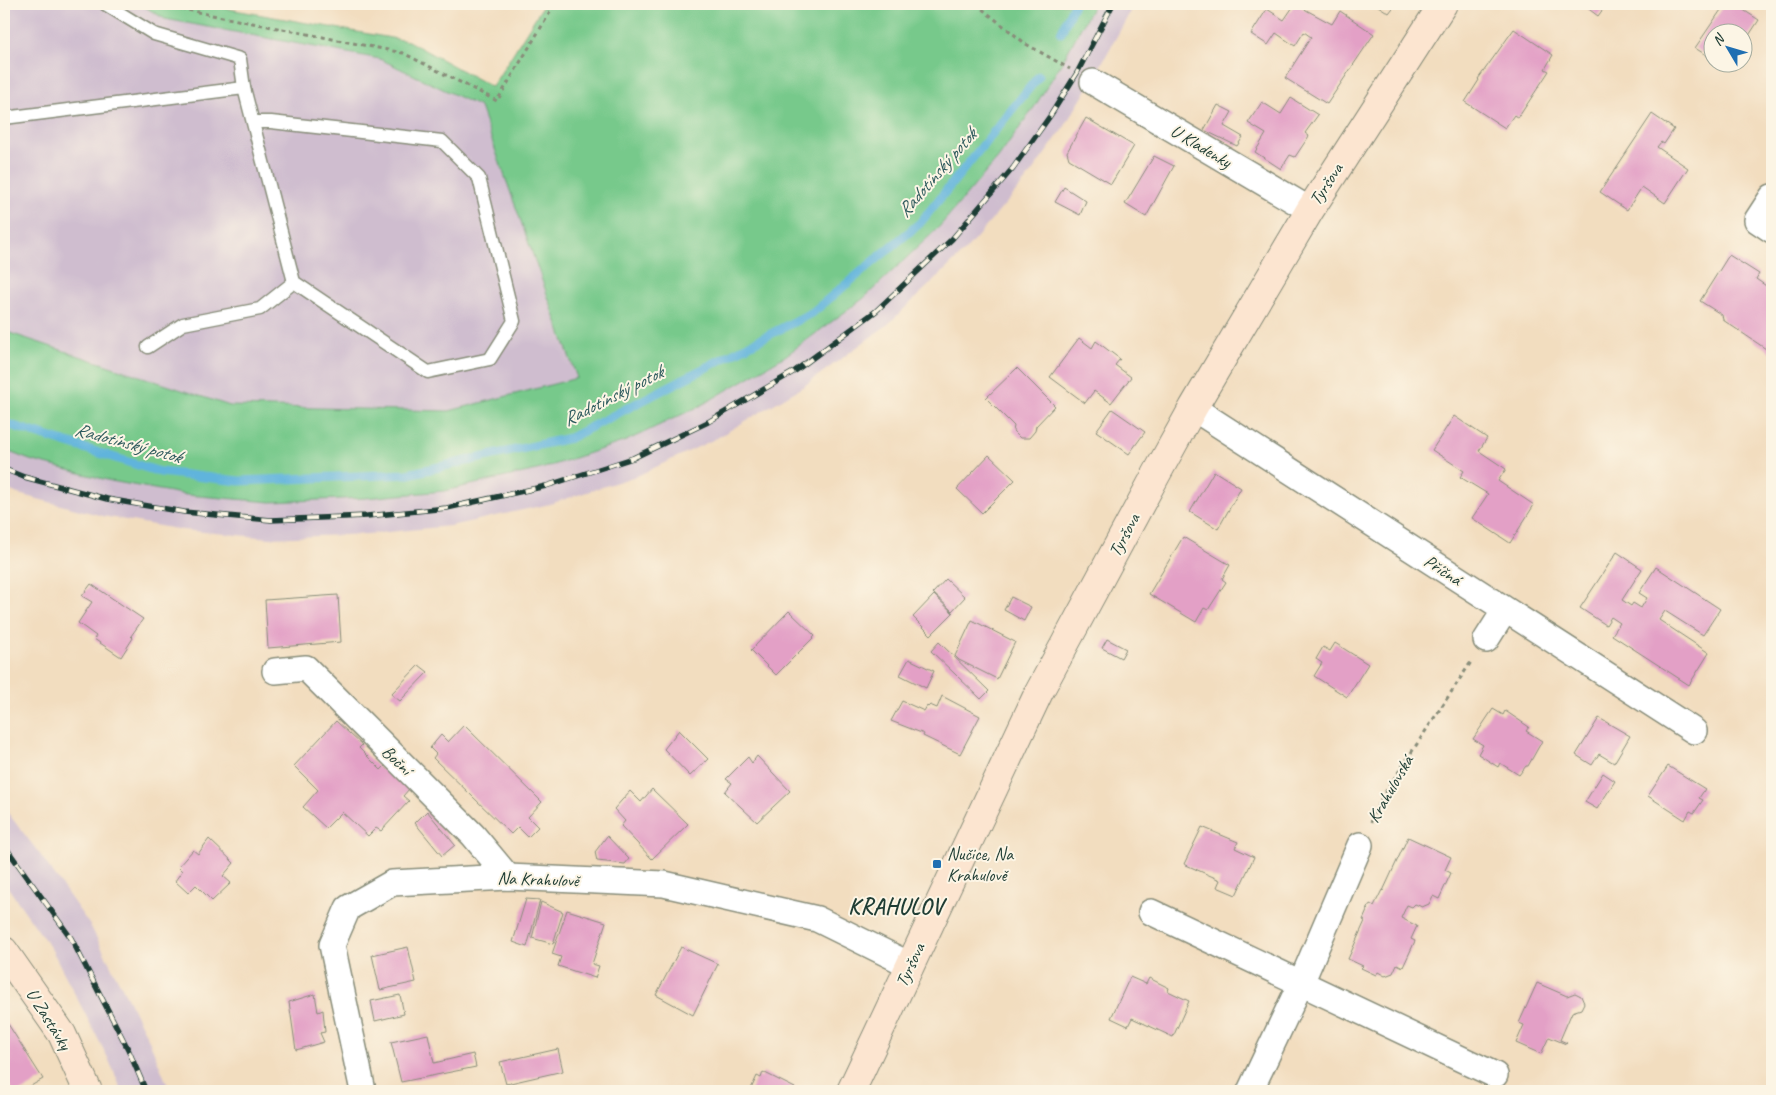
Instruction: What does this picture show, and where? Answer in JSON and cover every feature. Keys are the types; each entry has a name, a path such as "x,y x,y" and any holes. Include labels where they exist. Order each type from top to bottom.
{"street":[{"name":"Tyršova","path":"851,1091 1039,692 1193,408 1310,210 1443,4"},
{"name":"U Kladenky","path":"1093,82 1310,210"},
{"path":"1772,197 1757,220 1772,230"},
{"name":"Příčná","path":"1193,408 1694,731"},
{"path":"1486,640 1505,610"},
{"name":"Boční","path":"275,671 306,668 466,829 508,877"},
{"path":"1250,1091 1300,983 1360,845"},
{"name":"Na Krahulově","path":"363,1091 332,945 348,908 392,883 508,877 664,884 816,918 910,965"},
{"path":"1151,912 1495,1075"},
{"name":"U Zastávky","path":"4,951 62,1034 83,1087"}],"lane":[{"path":"105,4 154,34 240,59 244,88 294,282 428,372 490,358 514,321 479,178 442,141 271,122 253,122"},
{"path":"4,118 244,88"},
{"path":"148,347 183,324 260,309 294,282"}],"path":[{"path":"157,4 403,53 497,101 555,4"},
{"path":"976,4 1026,44 1093,82"},
{"name":"Krahulovská","path":"1360,845 1382,797 1486,640"}],"shaded area":[{"path":"4,4 140,4 165,19 380,59 480,107 577,379 449,411 230,406 4,331"},
{"path":"1094,4 1133,4 1092,81 1065,126 1027,179 965,251 887,325 804,386 717,438 639,475 550,504 450,526 368,534 270,538 182,530 103,516 18,494 4,488 4,450 30,460 111,481 187,495 271,502 365,498 444,491 864,298 939,227 999,157 1035,106"},
{"path":"4,808 39,853 91,927 149,1040 170,1091 122,1091 108,1058 52,950 4,882"}],"green space":[{"path":"140,4 201,4 408,41 492,87 544,4 1094,4 1035,106 999,157 939,227 864,298 785,356 700,406 626,441 541,469 444,491 365,498 271,502 187,495 111,481 30,460 4,450 4,331 230,406 449,411 577,378 480,107 380,59 165,19"}],"building":[{"path":"1295,4 1332,24 1340,11 1374,34 1327,104 1285,78 1311,37 1304,32 1295,46 1276,33 1268,45 1251,34 1267,9 1284,20"},
{"path":"1375,4 1396,4 1389,13"},
{"path":"1582,4 1607,4 1598,16"},
{"path":"1725,4 1734,4 1759,20 1754,28 1754,22 1713,22"},
{"path":"1514,29 1553,55 1545,69 1549,71 1518,118 1514,115 1505,128 1465,102 1478,79"},
{"path":"1704,35 1704,54 1695,48"},
{"path":"1291,98 1318,115 1305,133 1309,136 1295,157 1290,155 1281,169 1255,152 1266,134 1248,123 1262,102 1281,114"},
{"path":"1218,105 1232,112 1224,126 1243,137 1237,146 1204,130"},
{"path":"1652,114 1674,129 1664,144 1661,142 1657,147 1688,168 1665,203 1642,187 1627,210 1600,192"},
{"path":"1086,118 1134,146 1111,184 1069,159 1067,152"},
{"path":"1154,156 1174,166 1146,217 1125,204"},
{"path":"1064,187 1086,201 1080,215 1055,202"},
{"path":"1729,255 1759,274 1756,279 1772,290 1772,353 1723,320 1722,315 1700,301"},
{"path":"1079,338 1092,348 1096,341 1120,359 1115,365 1131,377 1111,403 1094,391 1085,403 1050,377"},
{"path":"1017,368 1055,406 1036,426 1035,431 1029,438 1020,438 1013,431 1014,426 986,398"},
{"path":"1112,409 1145,432 1129,454 1096,431"},
{"path":"1454,416 1487,438 1479,451 1506,469 1498,481 1534,505 1510,543 1472,518 1488,494 1460,477 1464,471 1432,450"},
{"path":"989,455 1015,480 982,513 957,489"},
{"path":"1214,471 1241,488 1218,529 1190,512"},
{"path":"1183,537 1230,565 1222,579 1226,582 1208,610 1204,608 1196,622 1149,594"},
{"path":"1617,552 1642,569 1622,600 1631,606 1633,603 1641,608 1647,598 1639,593 1656,567 1720,609 1703,635 1665,611 1659,620 1709,653 1689,685 1612,635 1620,623 1611,617 1606,625 1580,608"},
{"path":"946,579 965,597 952,611 933,593"},
{"path":"91,584 143,619 131,636 133,638 121,657 94,639 96,636 78,623 92,602 82,596"},
{"path":"338,595 341,642 268,648 265,600"},
{"path":"934,595 953,613 931,635 913,617"},
{"path":"1011,597 1031,607 1024,621 1004,610"},
{"path":"789,611 815,636 776,675 751,650"},
{"path":"972,620 1015,642 997,679 959,660 955,656"},
{"path":"1107,639 1126,649 1121,658 1102,648"},
{"path":"939,642 989,691 981,699 931,651"},
{"path":"1335,643 1368,664 1347,697 1314,676 1322,663 1316,659 1323,647 1330,651"},
{"path":"909,659 934,671 926,688 900,675"},
{"path":"419,665 428,672 400,701 391,694"},
{"path":"942,696 980,716 960,754 923,736 924,734 891,721 902,701 924,711 930,705 937,708"},
{"path":"1493,709 1503,715 1505,711 1507,712 1529,727 1526,731 1542,741 1528,766 1519,775 1500,763 1498,767 1478,754 1483,745 1473,739"},
{"path":"1599,718 1630,736 1614,763 1599,754 1592,765 1576,755"},
{"path":"336,721 362,745 359,748 381,770 385,766 409,789 403,796 409,801 381,831 376,828 368,836 342,812 326,828 303,807 318,790 294,766"},
{"path":"464,725 542,802 528,817 538,827 528,837 518,827 511,834 433,758 436,754 430,748 441,735 448,742"},
{"path":"679,730 708,759 690,776 664,749"},
{"path":"757,756 790,791 757,822 725,792 732,783 726,779 748,757 752,763"},
{"path":"1668,766 1705,789 1699,798 1703,800 1694,813 1690,811 1685,820 1648,796"},
{"path":"1603,773 1615,781 1597,809 1585,802"},
{"path":"652,789 688,824 652,859 621,826 625,821 614,809 630,791 641,802"},
{"path":"427,811 455,845 442,856 415,823"},
{"path":"1202,827 1238,842 1235,848 1254,857 1236,895 1217,887 1220,880 1184,864"},
{"path":"607,836 629,859 625,864 597,861 595,852"},
{"path":"1408,837 1451,857 1445,870 1451,873 1439,899 1433,896 1429,904 1422,907 1415,904 1412,907 1407,905 1401,918 1417,926 1411,939 1415,941 1403,967 1397,964 1393,973 1385,976 1378,972 1376,975 1348,959 1365,921 1363,920 1370,904 1374,906 1383,891"},
{"path":"209,839 234,863 223,876 231,883 212,901 196,885 188,893 175,881 182,871 178,867 193,850 198,854"},
{"path":"526,899 540,900 527,947 513,942"},
{"path":"541,902 563,912 553,944 532,938"},
{"path":"567,910 606,922 592,964 599,966 595,978 558,966 561,957 552,954"},
{"path":"408,947 416,982 380,990 372,955"},
{"path":"681,947 718,964 693,1015 656,995"},
{"path":"1130,977 1146,984 1149,978 1169,988 1168,991 1189,1001 1173,1037 1132,1018 1128,1026 1111,1018"},
{"path":"1537,983 1567,996 1575,993 1581,996 1584,1003 1581,1009 1572,1012 1560,1040 1567,1043 1549,1037 1541,1054 1516,1043 1524,1025 1519,1023"},
{"path":"315,994 318,1012 323,1010 325,1032 320,1033 324,1042 296,1050 289,1002"},
{"path":"400,995 404,1014 375,1021 371,1001"},
{"path":"8,1024 43,1079 22,1091 13,1091 4,1078 4,1027"},
{"path":"428,1034 434,1063 473,1054 476,1067 401,1082 391,1042"},
{"path":"558,1049 563,1071 506,1084 500,1062"},
{"path":"763,1072 795,1088 793,1091 750,1091 757,1076 761,1078"}],"waterway":[{"name":"Radotínský potok","path":"1061,33 1074,4"},
{"name":"Radotínský potok","path":"4,423 160,472 239,481 408,474 570,438 813,312 920,223 1039,76"}],"railway":[{"path":"4,469 24,477 107,499 184,512 271,520 367,516 447,508 546,486 633,458 708,422 795,371 876,311 952,239 1013,168 1050,116 1077,73 1113,4"},
{"path":"4,845 71,938 128,1049 146,1091"}],"place":[{"name":"Nučice, Na Krahulově","path":"937,864"}],"district":[{"name":"KRAHULOV","path":"896,907"}]}
